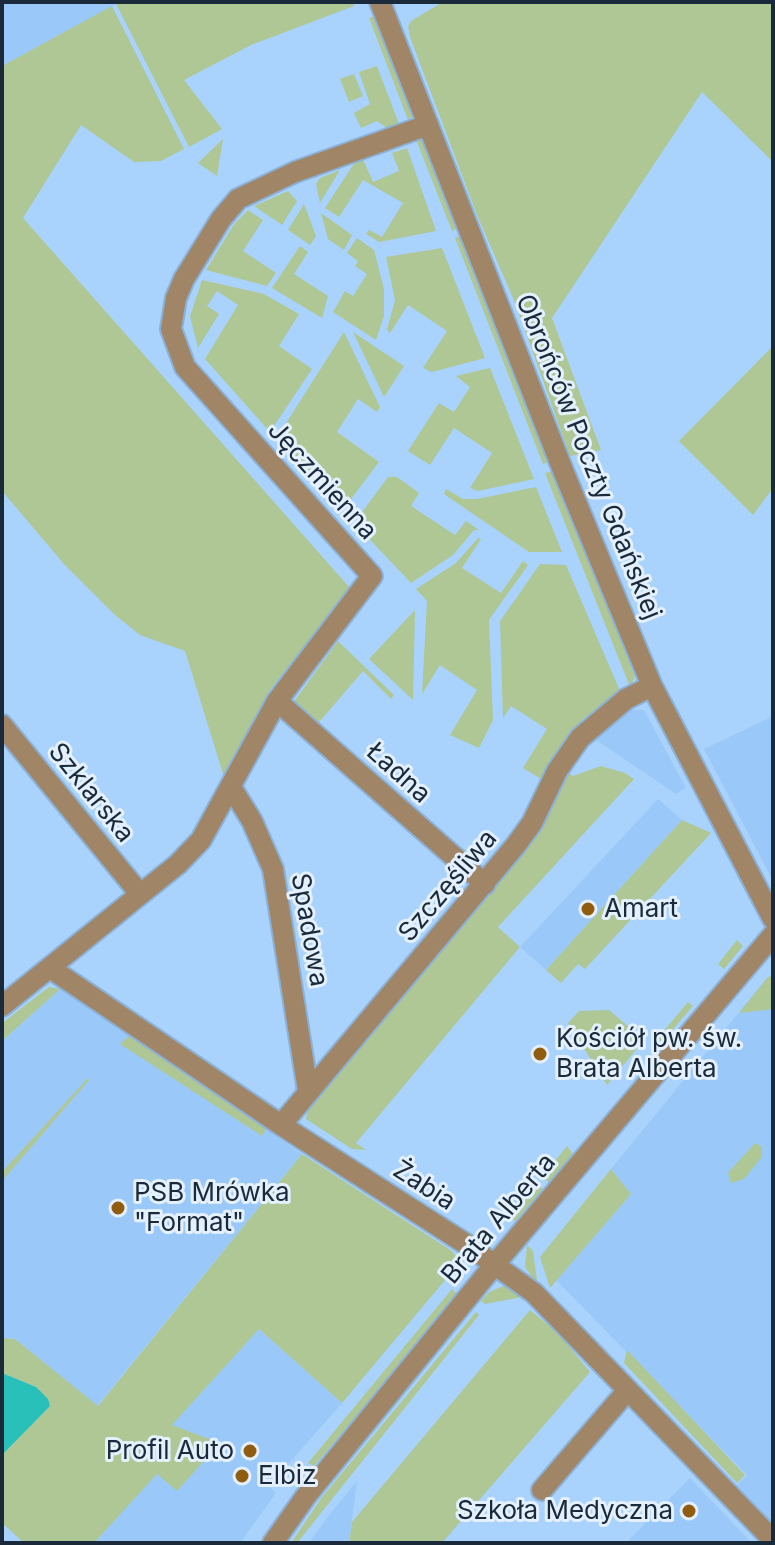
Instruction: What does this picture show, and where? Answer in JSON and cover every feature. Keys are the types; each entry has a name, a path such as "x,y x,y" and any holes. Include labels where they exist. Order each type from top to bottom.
{"street":[{"name":"Obrońców Poczty Gdańskiej","path":"380,2 564,473 652,686 773,919"},
{"name":"Jęczmienna","path":"50,968 201,840 277,701 372,576 185,367 171,329 176,298 194,260 238,199 295,172 428,125"},
{"name":"Szczęśliwa","path":"281,1125 485,884 532,823 557,771 580,738 626,699 652,686"},
{"name":"Ładna","path":"277,701 485,884"},
{"name":"Szklarska","path":"2,725 140,894"},
{"name":"Spadowa","path":"231,787 252,821 273,869 308,1091"},
{"name":"Brata Alberta","path":"273,1543 306,1496 495,1264 773,935"},
{"path":"2,1006 50,968"},
{"name":"Żabia","path":"50,968 534,1293 773,1540"},
{"path":"542,1490 627,1391"}],"shaded area":[{"path":"7,2 120,2 2,66 2,5"},
{"path":"353,2 354,6 251,45 184,80 222,129 189,147 116,4"},
{"path":"443,2 773,2 773,162 702,92 552,318 601,450 570,456 516,305 477,215 410,37 408,26 411,21"},
{"path":"112,6 184,149 161,161 134,162 81,125 23,218 350,588 269,691 224,777 185,651 140,635 115,615 64,564 2,491 2,66"},
{"path":"378,14 415,114 408,120 369,18"},
{"path":"377,66 399,124 387,128 377,121 361,128 354,113 370,104 359,72"},
{"path":"354,74 363,96 349,102 340,79"},
{"path":"423,137 460,227 452,231 417,142 416,138"},
{"path":"223,139 217,176 198,163"},
{"path":"407,148 436,231 379,242 366,234 369,230 382,237 403,203 363,180 339,217 325,208 353,165 362,157 373,182 399,171 392,153"},
{"path":"340,170 320,203 316,184 320,178"},
{"path":"288,191 297,201 282,225 254,206"},
{"path":"304,204 316,236 310,245 288,230"},
{"path":"248,210 263,220 243,251 276,273 267,286 206,270 234,224"},
{"path":"321,213 352,235 344,250 328,239"},
{"path":"463,235 551,461 543,464 455,238"},
{"path":"357,238 374,250 384,289 384,316 376,340 333,312 345,291 353,296 367,274 355,266 358,261 347,253"},
{"path":"300,246 308,252 294,274 328,296 322,318 272,288"},
{"path":"442,248 485,358 432,372 423,368 447,331 408,305 390,333 387,330 395,300 386,257"},
{"path":"202,280 264,294 299,314 279,346 312,369 270,432 205,359 238,305 217,291 207,306 219,314 198,348 190,316"},
{"path":"344,332 380,407 377,412 358,399 337,432 379,462 342,511 276,439"},
{"path":"353,332 404,366 384,397"},
{"path":"773,346 773,488 753,515 679,441"},
{"path":"490,368 534,479 478,491 470,488 492,453 454,428 430,465 408,451 439,403 454,412 470,387 456,376"},
{"path":"555,471 635,677 630,687 545,473"},
{"path":"388,477 397,477 419,493 411,506 455,535 466,521 479,530 474,530 453,555 411,583 354,523"},
{"path":"536,487 562,552 529,552 444,494 446,489 463,499 477,499"},
{"path":"478,538 481,539 462,568 501,593 523,561 528,565 489,620 493,720 479,748 450,735 477,690 440,665 422,694 427,601 416,589 456,563"},
{"path":"540,564 566,565 620,691 582,720 541,779 523,768 547,729 511,706 503,718 500,621"},
{"path":"415,610 413,700 369,659"},
{"path":"338,641 394,695 391,699 363,671 315,727 293,703"},
{"path":"625,709 644,710 686,788 676,794 593,738"},
{"path":"773,716 773,881 704,749"},
{"path":"601,766 634,779 498,927 520,947 356,1143 366,1150 352,1149 306,1119 310,1098 567,772 573,776"},
{"path":"658,799 682,820 546,970 520,947"},
{"path":"682,820 711,833 585,969 578,964 561,983 546,970"},
{"path":"737,940 743,946 724,969 718,964"},
{"path":"773,975 773,1523 737,1485 747,1475 556,1280 631,1194 611,1169 767,978"},
{"path":"773,975 773,1009 739,1013 767,978"},
{"path":"49,987 60,989 2,1041 2,1023"},
{"path":"60,989 302,1154 97,1406 15,1339 2,1338 2,1041"},
{"path":"688,1002 693,1006 662,1042 657,1039"},
{"path":"609,1010 644,1040 607,1085 568,1023 579,1011"},
{"path":"129,1036 266,1129 262,1136 120,1044"},
{"path":"90,1079 2,1181 2,1172"},
{"path":"755,1143 762,1147 761,1158 744,1179 731,1183 728,1173"},
{"path":"567,1146 573,1154 549,1182 542,1177"},
{"path":"302,1154 452,1251 458,1259 456,1267 342,1403 259,1329 172,1425 220,1443 177,1491 157,1474 94,1543 24,1543 2,1523 2,1455 50,1406 36,1387 2,1373 2,1338 15,1339 98,1406"},
{"path":"611,1169 631,1194 550,1288 540,1257"},
{"path":"536,1183 543,1189 515,1221 509,1217"},
{"path":"527,1245 533,1251 535,1282 525,1267"},
{"path":"506,1285 527,1296 485,1304 481,1301 489,1292"},
{"path":"452,1289 457,1294 360,1412 314,1466 308,1463"},
{"path":"530,1310 558,1333 590,1372 442,1543 349,1543 352,1522"},
{"path":"476,1312 479,1315 297,1543 291,1543 322,1497"},
{"path":"259,1329 342,1403 269,1486 276,1493 240,1543 94,1543 157,1473 220,1443 171,1425"},
{"path":"627,1350 745,1475 737,1483 624,1363"},
{"path":"2,1373 36,1387 48,1399 50,1406 2,1455"},
{"name":"Szkoła Medyczna","path":"690,1478 752,1543 626,1543"},
{"path":"357,1481 349,1543 309,1543 329,1515"}],"place":[{"name":"Amart","path":"588,909"},
{"name":"Kościół pw. św. Brata Alberta","path":"540,1054"},
{"name":"PSB Mrówka \"Format\"","path":"118,1208"},
{"name":"Profil Auto","path":"250,1451"},
{"name":"Elbiz","path":"242,1476"},
{"name":"Szkoła Medyczna","path":"689,1511"}]}
